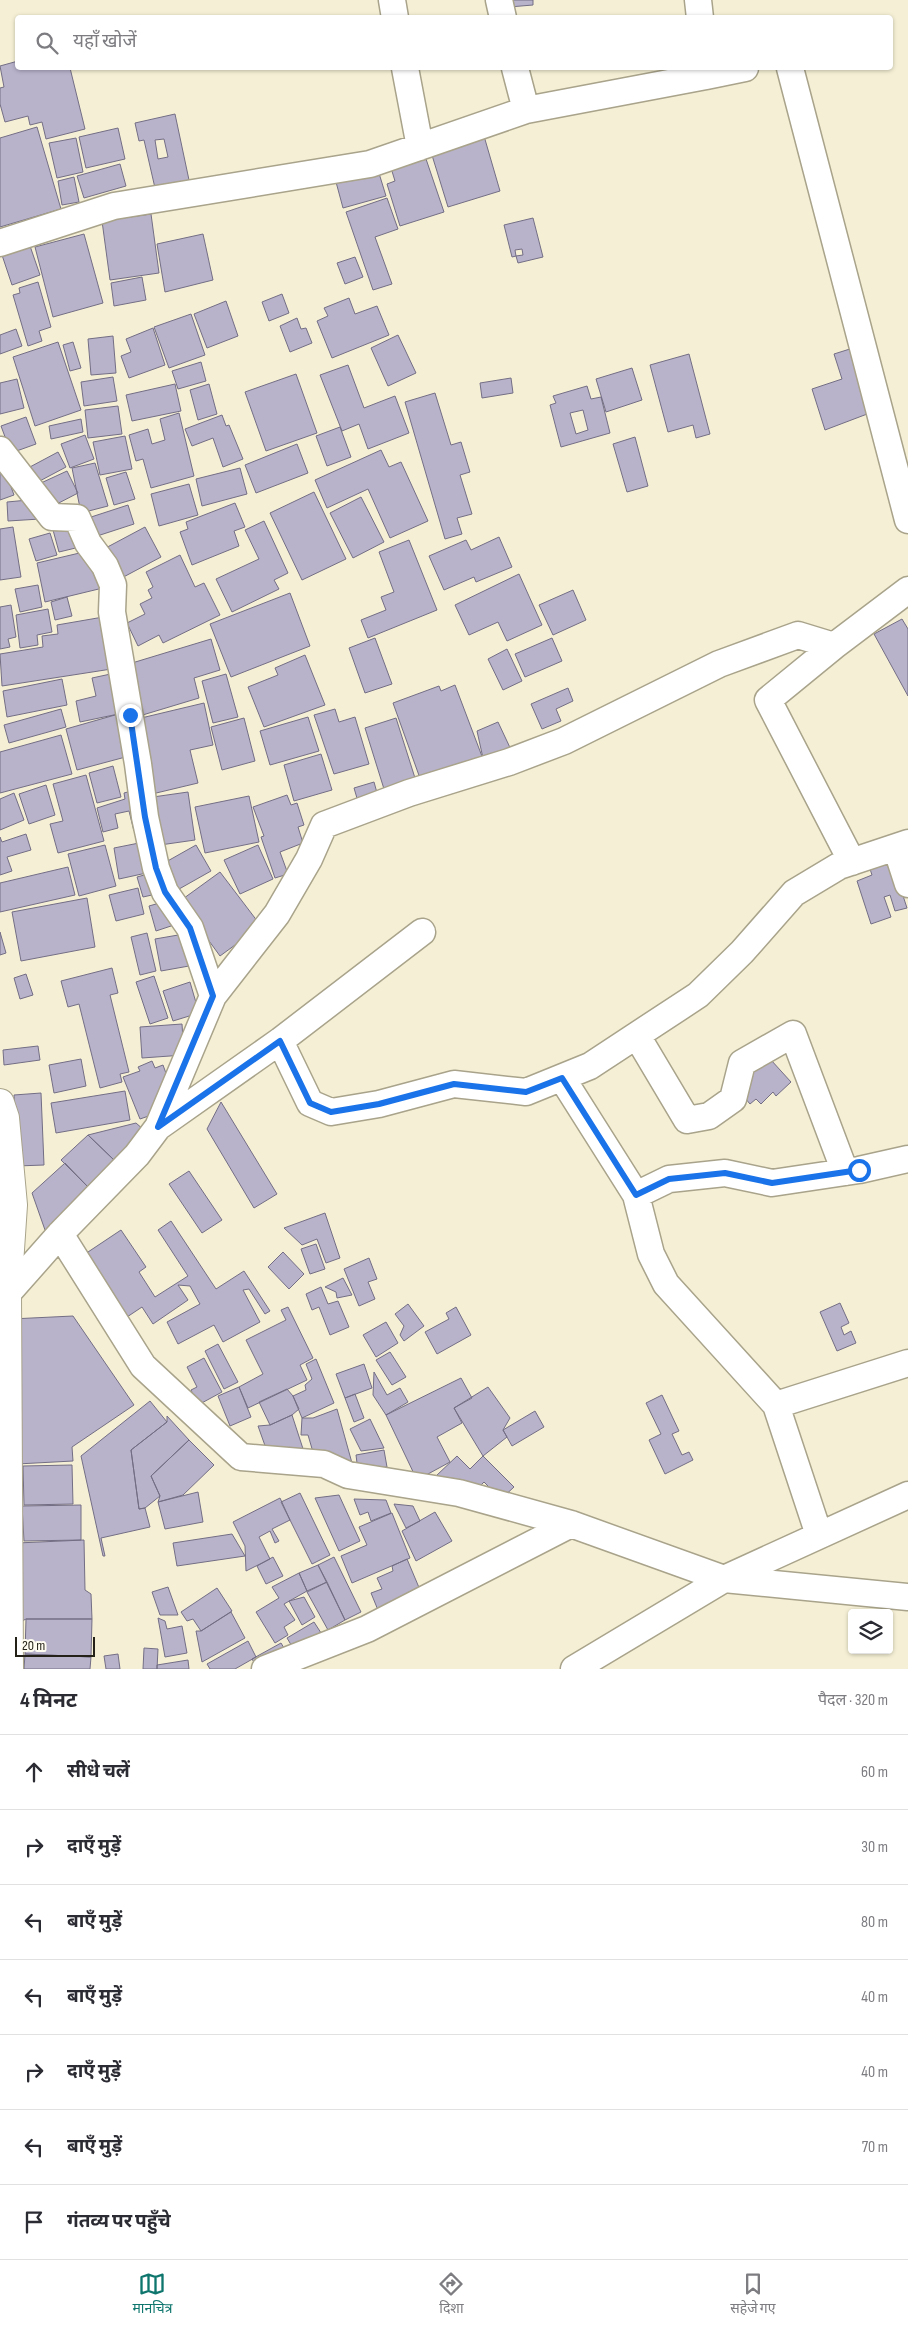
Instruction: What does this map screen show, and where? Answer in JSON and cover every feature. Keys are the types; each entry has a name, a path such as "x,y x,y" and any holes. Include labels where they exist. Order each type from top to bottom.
{"main road":[{"path":"0,1103 5,1118 13,1205 3,1296 9,1669"}],"street":[{"path":"392,0 394,15"},
{"path":"499,0 503,15"},
{"path":"698,0 700,15"},
{"path":"405,70 420,147"},
{"path":"516,70 526,110"},
{"path":"0,243 114,206 370,164 526,110 706,72 726,70"},
{"path":"791,70 908,520"},
{"path":"0,450 52,517 78,518 88,543 105,566 113,585 112,612 138,764 145,817 156,868 165,892 190,928 213,996"},
{"path":"852,862 768,700 834,646 908,590"},
{"path":"3,1296 60,1234 138,1155 158,1127 213,996 277,914 309,859 324,825 409,793 509,762 564,741 719,664 798,635 834,646"},
{"path":"280,1041 310,1103 331,1112 379,1104 454,1084 526,1092 590,1066 698,995 742,952 794,893 839,866 902,845 908,884"},
{"path":"158,1127 280,1041 422,932"},
{"path":"637,1036 687,1120 709,1116 733,1099 742,1063 792,1034 845,1172"},
{"path":"562,1078 636,1195 652,1254 666,1284 776,1406 819,1536"},
{"path":"636,1195 669,1179 725,1173 772,1183 845,1172 908,1159"},
{"path":"60,1234 143,1366 241,1457 324,1464 348,1475 459,1494 571,1524 724,1579 908,1596"},
{"path":"776,1406 908,1364"},
{"path":"574,1669 724,1579 906,1499"},
{"path":"265,1669 367,1629 571,1524"}],"building":[{"path":"508,0 533,0 533,5 509,7"},
{"path":"15,62 15,70 70,70 85,129 46,139 42,122 30,125 28,116 5,122 0,104 0,88 4,87 0,66"},
{"path":"175,114 189,180 155,188 144,140 139,141 135,123","holes":["164,139 168,157 158,159 155,140"]},
{"path":"37,127 61,209 0,227 0,138"},
{"path":"118,128 125,159 86,168 79,137"},
{"path":"484,136 500,191 448,207 431,152"},
{"path":"76,138 83,172 57,178 49,143"},
{"path":"425,156 444,212 400,226 387,184 395,181 391,168"},
{"path":"120,164 126,186 84,198 77,176"},
{"path":"378,170 386,196 343,208 336,182"},
{"path":"74,177 79,202 62,205 58,181"},
{"path":"387,198 398,229 375,237 392,284 373,290 346,212"},
{"path":"151,214 159,273 110,280 102,221"},
{"path":"533,218 543,257 518,263 516,256 512,257 504,225","holes":["522,249 523,255 516,256 515,250"]},
{"path":"84,234 103,303 53,317 35,247"},
{"path":"203,234 213,280 165,292 157,244"},
{"path":"29,243 40,275 12,285 1,252"},
{"path":"355,257 363,277 345,284 337,263"},
{"path":"142,277 146,300 114,306 111,283"},
{"path":"38,282 51,327 39,331 42,341 28,346 13,295 20,293 19,288"},
{"path":"282,294 289,313 269,321 262,302"},
{"path":"349,298 355,314 377,306 389,335 332,358 317,321 328,316 324,308"},
{"path":"226,301 238,336 207,348 194,314"},
{"path":"191,314 205,355 169,368 154,327"},
{"path":"297,318 301,329 306,328 312,343 290,352 280,326"},
{"path":"153,328 165,365 129,378 121,356 131,352 126,339"},
{"path":"16,329 22,346 0,354 0,335"},
{"path":"398,335 416,373 388,386 371,348"},
{"path":"113,336 116,373 91,375 88,339"},
{"path":"58,342 81,410 35,426 13,357"},
{"path":"73,342 81,368 70,371 63,345"},
{"path":"853,348 883,408 825,430 812,389 842,379 834,354"},
{"path":"689,354 710,434 696,438 693,425 668,432 650,365"},
{"path":"201,362 206,381 178,389 172,371"},
{"path":"348,365 364,408 395,396 409,433 368,449 359,424 342,431 320,375"},
{"path":"632,368 642,400 606,412 596,379"},
{"path":"296,374 317,433 266,451 245,392"},
{"path":"113,377 117,401 84,406 81,382"},
{"path":"511,378 513,393 482,398 480,383"},
{"path":"17,379 24,408 0,414 0,383"},
{"path":"175,384 181,411 132,421 126,395"},
{"path":"209,384 217,414 198,420 190,390"},
{"path":"587,386 591,399 601,397 610,433 561,447 550,405 556,403 553,396","holes":["583,410 588,430 576,434 570,413"]},
{"path":"435,393 451,445 461,442 470,472 460,475 472,514 457,518 462,534 445,539 405,402"},
{"path":"118,406 122,434 88,438 85,410"},
{"path":"179,413 194,476 151,488 143,459 136,461 129,435 148,429 152,444 165,440 160,419"},
{"path":"222,415 226,426 229,425 243,459 223,467 213,438 192,446 185,429"},
{"path":"26,417 36,444 11,453 1,426"},
{"path":"81,419 83,432 51,439 49,426"},
{"path":"340,427 351,457 327,466 316,436"},
{"path":"85,435 94,459 70,468 61,444"},
{"path":"125,436 132,469 100,475 93,442"},
{"path":"635,437 648,486 627,492 613,444"},
{"path":"297,444 308,473 256,493 245,465"},
{"path":"381,450 389,467 401,462 428,521 390,538 368,489 327,508 315,480"},
{"path":"58,452 66,467 36,483 28,468"},
{"path":"0,462 2,462 14,495 0,500"},
{"path":"95,463 108,506 81,513 72,468"},
{"path":"240,468 247,494 202,506 196,479"},
{"path":"67,471 78,493 53,506 41,483"},
{"path":"126,472 135,499 114,505 106,478"},
{"path":"189,484 198,515 159,526 151,494"},
{"path":"314,492 346,559 302,580 270,513"},
{"path":"361,497 384,542 353,558 330,513"},
{"path":"39,499 40,519 8,521 7,502"},
{"path":"235,503 245,527 234,531 239,546 192,565 180,532 188,529 186,522"},
{"path":"128,505 134,524 91,538 85,519"},
{"path":"264,521 288,573 274,580 279,589 232,612 216,579 259,559 245,530"},
{"path":"78,523 84,546 59,552 53,530"},
{"path":"13,527 21,577 0,580 0,529"},
{"path":"145,527 161,557 116,581 100,551"},
{"path":"50,533 57,555 36,561 29,539"},
{"path":"499,537 512,567 476,582 474,577 444,590 429,556 466,540 471,550"},
{"path":"409,540 437,610 368,638 361,620 386,610 381,597 394,592 379,552"},
{"path":"88,551 107,587 45,602 37,563"},
{"path":"180,555 195,587 204,583 220,615 163,643 159,635 138,646 127,623 145,614 140,604 152,598 148,590 153,587 146,572"},
{"path":"519,574 542,625 507,641 498,622 469,635 455,605"},
{"path":"38,585 42,607 20,612 15,589"},
{"path":"573,590 586,620 553,635 539,605"},
{"path":"290,593 310,646 231,677 210,624"},
{"path":"67,597 72,616 55,620 51,602"},
{"path":"11,605 16,637 8,639 10,647 0,649 0,607"},
{"path":"48,609 52,632 37,635 38,645 20,648 16,615"},
{"path":"109,616 118,668 2,686 0,654 43,647 42,636 58,634 57,625"},
{"path":"902,619 908,629 908,696 874,634"},
{"path":"375,638 392,684 365,693 349,648"},
{"path":"552,638 562,661 525,677 515,654"},
{"path":"211,639 220,670 194,678 199,698 136,717 132,663"},
{"path":"507,649 522,681 503,690 488,659"},
{"path":"305,655 325,705 264,727 248,687 278,675 275,668"},
{"path":"120,672 128,712 80,722 76,701 96,696 92,678"},
{"path":"226,674 238,717 213,723 202,681"},
{"path":"62,679 67,705 7,717 3,691"},
{"path":"455,685 483,759 421,781 393,703 439,686 441,691"},
{"path":"568,688 573,701 556,709 561,721 542,729 531,704"},
{"path":"204,703 213,745 190,750 198,783 152,794 137,719"},
{"path":"61,709 66,727 9,743 4,725"},
{"path":"335,709 339,722 355,717 369,764 334,774 314,715"},
{"path":"122,713 133,755 77,770 66,729"},
{"path":"308,717 319,751 270,765 260,731"},
{"path":"244,718 255,761 222,770 211,727"},
{"path":"396,718 415,778 384,789 365,728"},
{"path":"498,722 513,754 485,767 477,731"},
{"path":"61,735 72,774 0,793 0,752"},
{"path":"321,754 332,790 294,801 284,765"},
{"path":"113,766 121,797 97,803 89,773"},
{"path":"86,775 104,841 58,853 50,824 63,821 53,784"},
{"path":"374,782 379,800 359,805 354,788"},
{"path":"46,785 55,815 29,824 19,794"},
{"path":"135,790 144,828 134,831 129,811 115,814 118,828 103,832 97,808 125,799 124,793"},
{"path":"188,792 195,840 160,845 153,797"},
{"path":"14,793 24,820 0,830 0,799"},
{"path":"287,795 291,805 297,803 304,825 298,827 303,843 280,852 288,874 275,878 261,837 264,836 253,807"},
{"path":"249,796 259,842 205,853 195,807"},
{"path":"26,834 31,850 7,857 12,871 0,875 0,837 2,842"},
{"path":"144,842 151,872 119,879 114,848"},
{"path":"105,845 116,886 79,896 68,854"},
{"path":"196,845 211,871 172,893 157,867"},
{"path":"258,845 273,879 240,894 224,860"},
{"path":"890,856 907,908 895,911 890,895 884,897 891,917 871,924 857,881 872,875 868,863"},
{"path":"68,867 75,895 0,912 0,883"},
{"path":"155,872 161,893 143,897 137,877"},
{"path":"220,872 261,926 220,956 180,901"},
{"path":"138,888 144,914 116,921 109,895"},
{"path":"87,898 95,947 21,961 12,912"},
{"path":"170,900 177,924 156,931 149,906"},
{"path":"0,932 6,953 0,955"},
{"path":"147,933 156,971 140,975 131,937"},
{"path":"184,934 189,966 161,971 155,939"},
{"path":"112,968 118,993 110,995 129,1072 120,1074 122,1082 100,1088 79,1004 68,1007 61,981"},
{"path":"26,974 33,995 20,999 14,978"},
{"path":"154,976 168,1018 150,1024 136,982"},
{"path":"190,982 199,1013 173,1021 163,991"},
{"path":"182,1024 184,1055 142,1058 140,1027"},
{"path":"38,1046 40,1060 4,1065 3,1050"},
{"path":"81,1059 86,1086 54,1093 49,1065"},
{"path":"771,1060 791,1082 776,1096 773,1092 761,1104 756,1099 750,1104 740,1092 753,1070 763,1061 766,1065"},
{"path":"152,1061 155,1068 163,1065 171,1087 163,1111 140,1119 123,1077 140,1071 138,1067"},
{"path":"125,1091 130,1120 56,1133 51,1103"},
{"path":"41,1093 44,1165 17,1166 14,1095"},
{"path":"221,1102 277,1194 254,1208 207,1129"},
{"path":"136,1123 144,1130 114,1160 88,1135"},
{"path":"88,1135 114,1160 89,1188 61,1160"},
{"path":"65,1163 89,1188 45,1230 32,1193"},
{"path":"189,1171 222,1220 202,1233 169,1184"},
{"path":"325,1213 340,1258 326,1263 317,1239 302,1245 284,1228"},
{"path":"171,1221 216,1289 244,1271 270,1311 265,1314 249,1289 243,1290 260,1322 223,1342 214,1325 178,1344 167,1322 200,1304 190,1286 178,1285 188,1300 153,1324 142,1307 127,1317 85,1254 121,1230 146,1267 139,1272 155,1297 188,1276 158,1230"},
{"path":"316,1244 325,1269 310,1274 301,1249"},
{"path":"283,1252 304,1274 289,1289 268,1267"},
{"path":"369,1258 377,1279 368,1282 375,1299 359,1306 344,1269"},
{"path":"343,1278 352,1295 337,1298 336,1292 325,1287"},
{"path":"321,1287 328,1304 338,1301 349,1327 330,1335 319,1307 312,1310 306,1294"},
{"path":"840,1303 849,1323 841,1327 844,1335 851,1331 856,1343 837,1351 820,1312"},
{"path":"408,1304 424,1326 404,1341 400,1335 404,1326 395,1314"},
{"path":"288,1307 313,1358 300,1365 307,1380 248,1408 239,1387 263,1374 246,1340 286,1320 281,1310"},
{"path":"456,1307 471,1335 437,1354 425,1332 449,1319 446,1313"},
{"path":"73,1316 134,1405 72,1447 73,1461 17,1464 11,1319"},
{"path":"386,1322 398,1343 376,1357 363,1335"},
{"path":"218,1344 238,1382 224,1389 205,1351"},
{"path":"390,1352 406,1377 392,1385 376,1360"},
{"path":"204,1358 222,1392 198,1405 191,1390 197,1387 187,1367"},
{"path":"316,1359 334,1403 302,1418 293,1396 306,1390 305,1385 312,1379 306,1364"},
{"path":"364,1364 372,1388 345,1398 336,1374"},
{"path":"374,1372 387,1395 400,1388 408,1402 386,1415 373,1395"},
{"path":"461,1378 472,1398 454,1408 462,1423 437,1437 450,1462 417,1480 386,1415"},
{"path":"239,1387 251,1417 230,1426 218,1396"},
{"path":"488,1387 510,1418 503,1430 507,1437 483,1456 454,1408"},
{"path":"287,1389 293,1396 299,1409 292,1415 270,1425 259,1402"},
{"path":"355,1394 364,1418 354,1422 345,1398"},
{"path":"662,1395 679,1431 672,1434 682,1455 689,1452 693,1460 665,1474 649,1440 661,1434 646,1403"},
{"path":"150,1401 167,1422 131,1450 139,1509 145,1508 150,1527 101,1538 105,1556 103,1556 81,1456"},
{"path":"337,1409 352,1463 315,1459 308,1435 301,1435 302,1418 313,1418"},
{"path":"535,1411 544,1427 512,1446 503,1430"},
{"path":"292,1415 306,1458 268,1454 258,1426 270,1425"},
{"path":"167,1416 189,1440 151,1476 160,1496 145,1508 139,1509 131,1450 167,1422"},
{"path":"370,1419 384,1448 361,1451 350,1429"},
{"path":"189,1440 214,1465 183,1495 158,1502 160,1496 151,1476"},
{"path":"384,1450 387,1467 358,1471 356,1455"},
{"path":"457,1456 470,1469 483,1456 514,1487 501,1499 484,1482 479,1487 436,1476"},
{"path":"72,1465 73,1504 24,1505 23,1466"},
{"path":"198,1492 203,1522 165,1529 158,1502"},
{"path":"300,1493 330,1555 312,1564 281,1502"},
{"path":"339,1495 360,1541 339,1551 315,1498"},
{"path":"280,1498 290,1520 272,1529 279,1541 275,1543 270,1531 259,1537 270,1559 246,1571 245,1546 233,1522"},
{"path":"354,1499 386,1500 391,1513 371,1521 368,1512 360,1515"},
{"path":"394,1504 413,1506 420,1521 406,1528"},
{"path":"81,1505 81,1540 24,1541 22,1506"},
{"path":"435,1512 452,1541 416,1561 402,1531"},
{"path":"392,1513 410,1558 352,1583 341,1556 367,1545 359,1527"},
{"path":"232,1534 245,1556 177,1566 173,1543"},
{"path":"84,1540 85,1590 91,1594 92,1619 26,1619 20,1622 17,1543"},
{"path":"273,1557 283,1576 266,1584 257,1566"},
{"path":"334,1557 361,1612 345,1620 318,1565"},
{"path":"407,1559 423,1597 380,1615 371,1593 382,1589 377,1578 393,1571 392,1566"},
{"path":"318,1565 327,1582 307,1591 299,1573"},
{"path":"299,1573 307,1591 284,1604 295,1620 284,1627 288,1635 275,1643 256,1612 279,1598 272,1587"},
{"path":"327,1582 345,1620 328,1630 307,1592"},
{"path":"168,1587 178,1615 160,1615 152,1592"},
{"path":"217,1588 232,1611 201,1631 193,1619 187,1621 181,1612"},
{"path":"304,1597 315,1617 302,1625 289,1601"},
{"path":"231,1612 245,1638 202,1662 196,1631 201,1631"},
{"path":"158,1618 165,1621 167,1629 182,1626 187,1653 165,1657"},
{"path":"26,1619 92,1619 91,1657 25,1654"},
{"path":"314,1622 323,1636 296,1653 287,1638"},
{"path":"248,1641 256,1657 235,1669 210,1669 207,1664"},
{"path":"281,1643 287,1653 258,1669 252,1659"},
{"path":"144,1648 158,1649 157,1669 143,1669"},
{"path":"25,1654 91,1657 90,1669 24,1669"},
{"path":"118,1654 120,1669 106,1669 104,1656"},
{"path":"188,1660 189,1669 157,1669 157,1665"}],"route":[{"path":"130,715 145,817 156,868 165,892 190,928 213,996 158,1127 280,1041 310,1103 331,1112 379,1104 454,1084 526,1092 562,1078 636,1195 669,1179 725,1173 772,1183 859,1170"}]}
